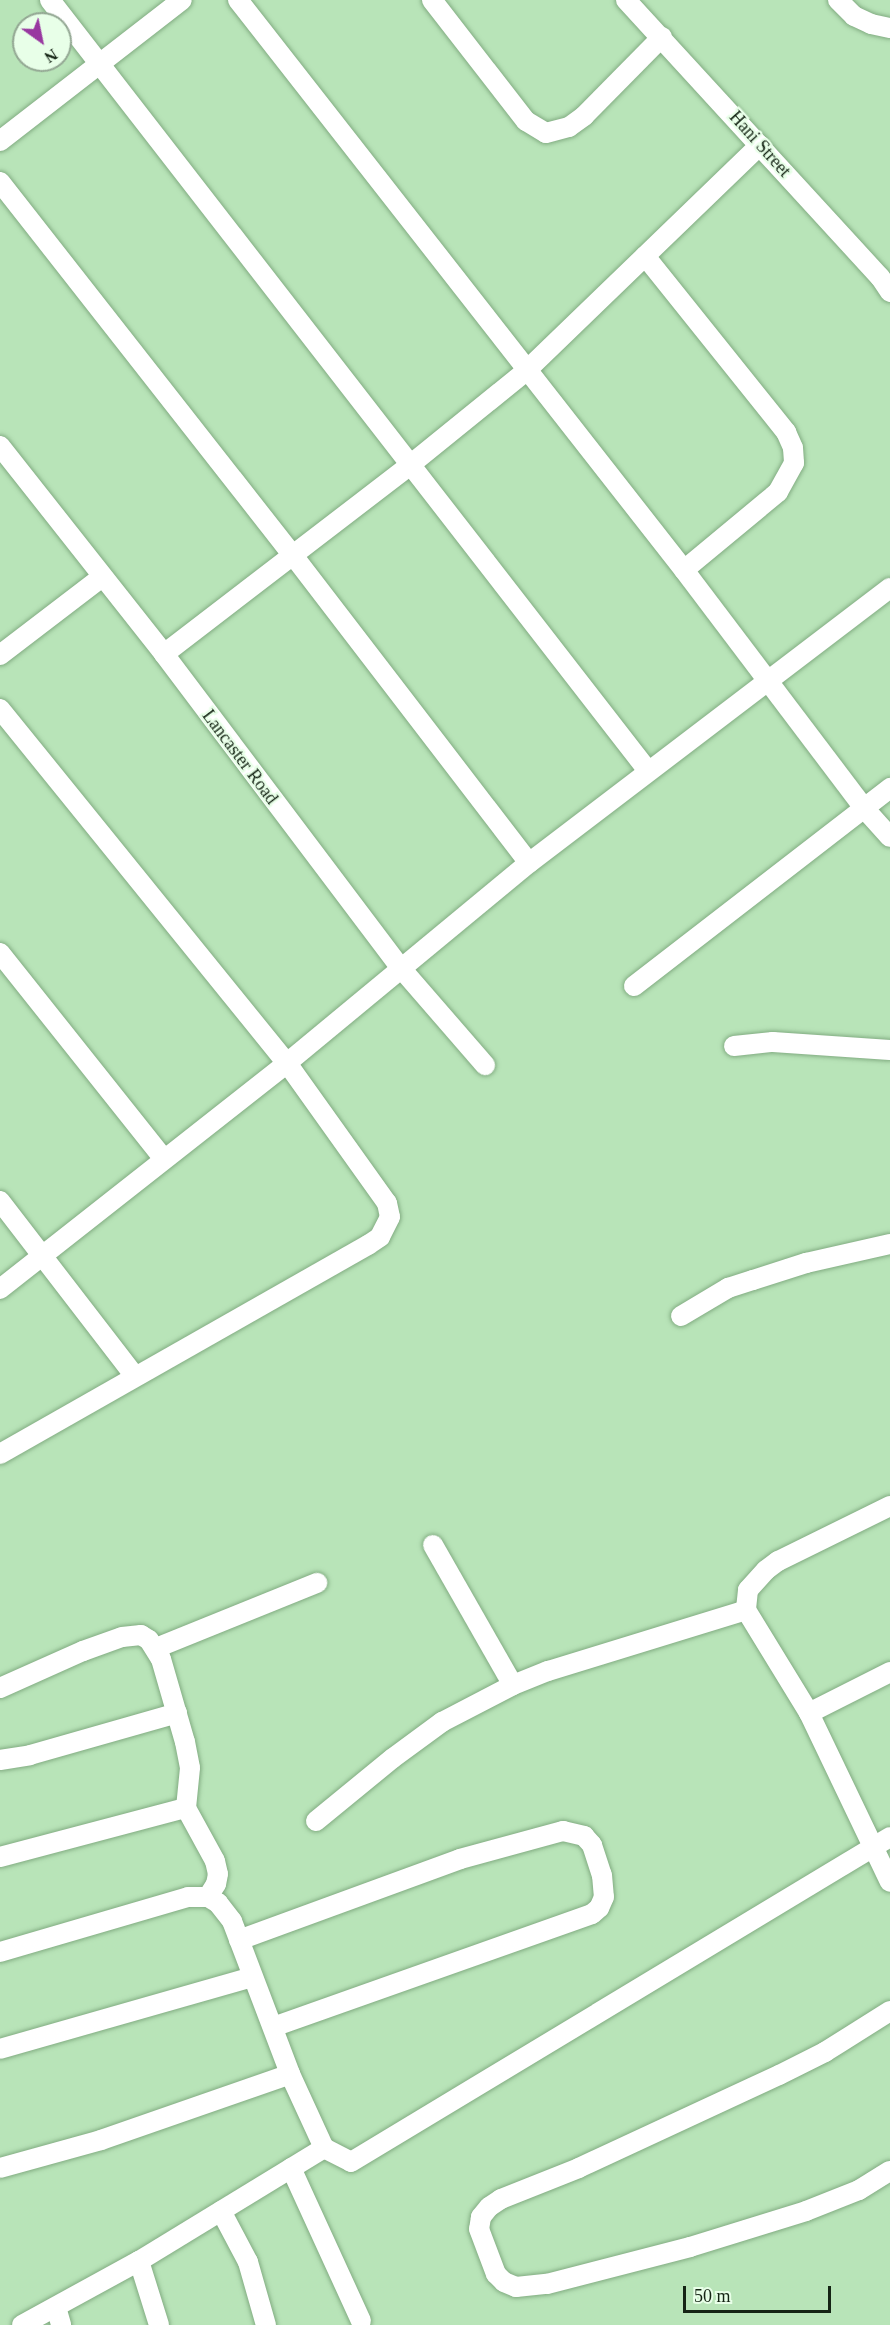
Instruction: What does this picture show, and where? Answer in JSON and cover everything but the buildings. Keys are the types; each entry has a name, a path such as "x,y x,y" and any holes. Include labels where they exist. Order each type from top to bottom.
{"street":[{"path":"50,0 97,64 648,771"},
{"path":"0,141 182,0"},
{"path":"238,0 770,681 863,807 890,837"},
{"path":"432,0 526,121 546,133 568,127 584,116 662,37"},
{"name":"Hani Street","path":"626,0 886,278"},
{"path":"838,0 854,16 871,24 890,28"},
{"path":"164,654 410,465 526,370 760,145"},
{"path":"0,182 292,554 529,863"},
{"path":"645,256 786,432 794,448 794,463 778,492 684,570"},
{"name":"Lancaster Road","path":"0,446 164,654 400,967 485,1065"},
{"path":"0,655 102,577"},
{"path":"0,1289 163,1158 287,1063 400,967 529,863 890,588"},
{"path":"0,709 287,1063 387,1203 390,1217 387,1228 380,1237 368,1245 0,1454"},
{"path":"634,986 890,788"},
{"path":"0,953 163,1158"},
{"path":"734,1046 773,1042 890,1050"},
{"path":"0,1201 135,1376"},
{"path":"681,1316 728,1288 806,1263 890,1244"},
{"path":"890,1506 778,1561 766,1570 748,1590 746,1610 809,1713 882,1841 890,1882"},
{"path":"433,1545 513,1684"},
{"path":"156,1648 317,1583"},
{"path":"316,1821 393,1758 442,1722 513,1684 746,1610"},
{"path":"0,1688 83,1651 122,1637 141,1635 156,1648 177,1713 190,1768 186,1808 218,1874 216,1884 208,1898"},
{"path":"809,1713 890,1672"},
{"path":"0,1760 30,1755 177,1713"},
{"path":"0,1857 186,1808"},
{"path":"239,1940 460,1860 563,1831 584,1836 595,1853 602,1875 604,1898 599,1908 592,1914 273,2027"},
{"path":"0,1952 188,1898 208,1898 226,1912 239,1940 290,2074 324,2148 351,2162 882,1841"},
{"path":"0,2049 252,1977"},
{"path":"890,2011 825,2052 778,2075 579,2168 501,2199 489,2207 481,2217 479,2229 496,2274 504,2282 516,2287 547,2284 690,2247 806,2211 859,2190 890,2171"},
{"path":"0,2168 101,2140 290,2074"},
{"path":"22,2325 58,2316 139,2261 324,2148"},
{"path":"291,2168 361,2321"},
{"path":"221,2211 248,2262 266,2325"},
{"path":"139,2261 159,2325"}]}
